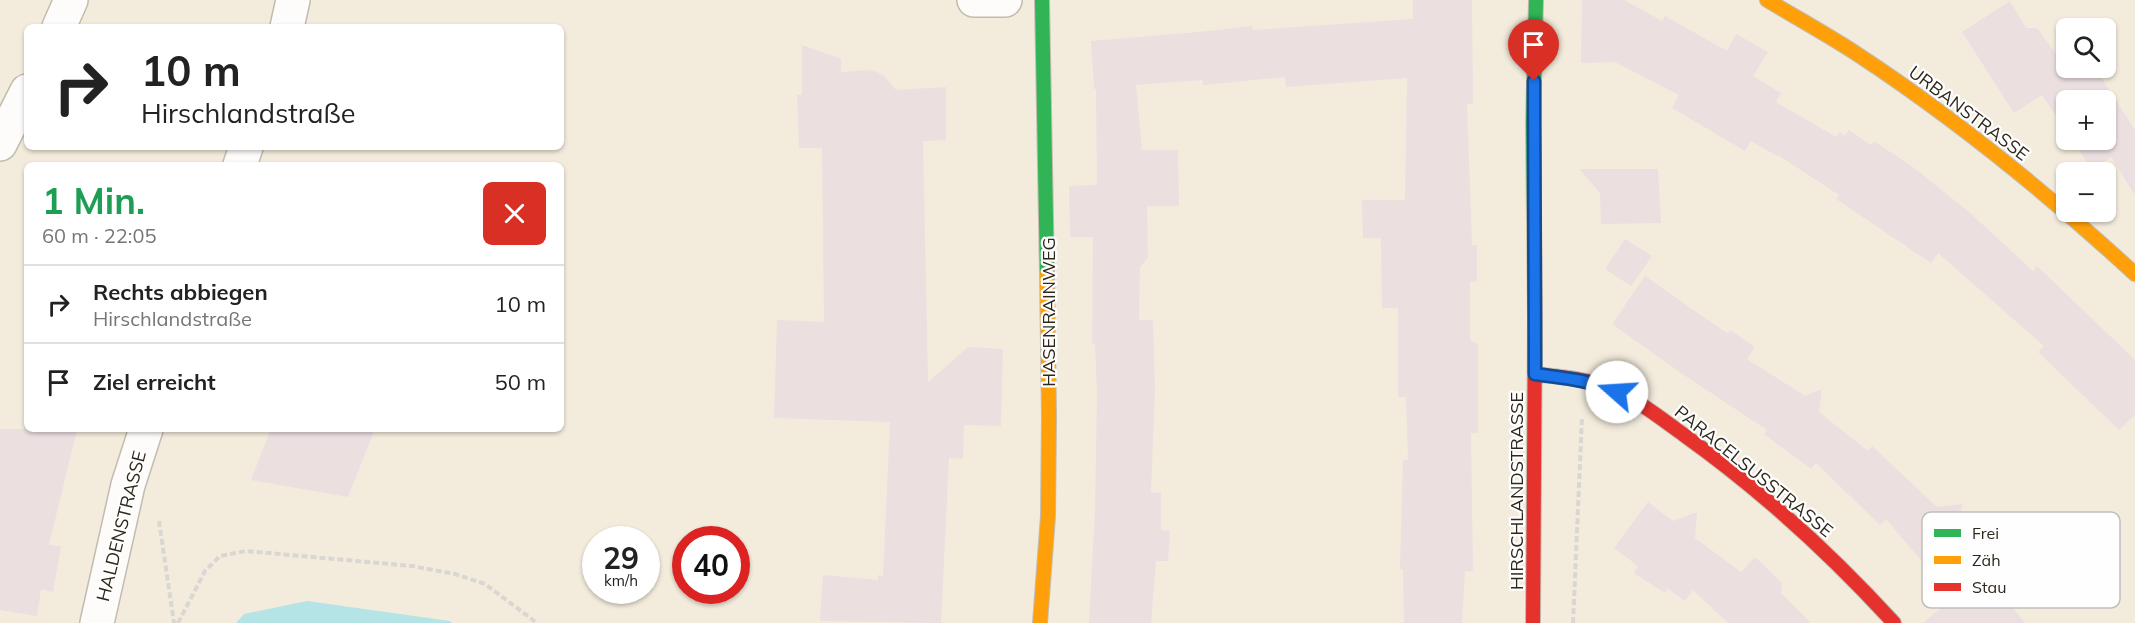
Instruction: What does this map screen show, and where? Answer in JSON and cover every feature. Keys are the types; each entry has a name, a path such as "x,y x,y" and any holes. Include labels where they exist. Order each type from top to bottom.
{"street":[{"path":"60,24 71,0"},
{"path":"288,24 293,0"},
{"path":"974,0 1005,0"},
{"name":"HASENRAINWEG","path":"1040,623 1048,516 1049,428 1042,0"},
{"name":"HIRSCHLANDSTRASSE","path":"1533,623 1535,374 1533,124 1536,0"},
{"name":"URBANSTRASSE","path":"1767,0 1856,54 1946,117 2083,224 2135,274"},
{"path":"0,144 24,97"},
{"name":"PARACELSUSSTRASSE","path":"1535,374 1603,386 1631,399 1700,446 1812,538 1894,623"},
{"name":"HALDENSTRASSE","path":"97,623 128,485 145,432"}],"path":[{"path":"1573,623 1579,523 1582,381"},
{"path":"128,485 158,515 174,623"},
{"path":"178,623 205,571 220,556 246,551 412,566 455,574 485,584 537,623"}],"water":[{"path":"307,601 452,623 236,623 244,614"}],"building":[{"path":"1413,0 1472,0 1473,104 1467,104 1472,245 1477,245 1477,281 1470,282 1470,340 1478,344 1478,433 1471,433 1473,571 1465,571 1462,623 1404,623 1403,570 1400,569 1403,460 1408,460 1406,397 1398,397 1398,308 1382,308 1381,238 1363,238 1362,200 1405,200 1407,78 1286,87 1285,77 1203,85 1203,80 1136,85 1142,150 1178,150 1179,206 1147,206 1148,258 1140,267 1139,320 1153,320 1155,390 1151,492 1161,493 1161,530 1170,531 1168,561 1156,561 1151,623 1089,623 1095,510 1097,394 1095,344 1092,344 1093,237 1070,237 1069,186 1097,185 1096,89 1094,89 1091,41 1252,26 1253,30 1413,19"},
{"path":"1582,0 1624,0 1662,21 1665,16 1727,51 1736,34 1768,52 1753,76 1781,93 1776,102 1836,137 1840,132 1845,136 1849,130 1871,145 1874,141 1913,167 1969,212 2033,271 2037,266 2135,360 2135,415 2119,430 2038,352 2044,346 1938,253 1931,263 1836,199 1839,195 1778,155 1751,141 1745,151 1672,108 1679,95 1615,62 1581,63"},
{"path":"2010,1 2026,28 2037,28 2056,54 2056,78 2101,78 2109,90 2056,90 2056,116 2042,95 2014,113 1962,32"},
{"path":"802,45 841,59 841,72 869,70 877,72 884,76 896,90 946,87 946,140 923,141 928,382 968,347 1003,349 1001,426 964,425 963,459 949,458 941,623 820,621 823,575 878,580 878,575 883,576 890,422 774,418 777,320 824,322 822,148 799,148 797,95 802,95"},
{"path":"2116,101 2135,130 2135,195 2111,157 2104,162 2087,162 2079,150 2116,150"},
{"path":"1579,169 1658,169 1661,223 1601,224 1600,193"},
{"path":"1625,239 1652,256 1631,286 1605,269"},
{"path":"1645,276 1728,334 1730,330 1755,347 1747,359 1805,396 1822,389 1819,412 1868,451 1872,446 1937,507 1963,504 1961,512 1922,512 1922,561 1886,519 1880,525 1816,463 1811,469 1764,434 1767,430 1612,324"},
{"path":"0,429 24,429 24,432 76,432 49,545 61,546 53,592 41,589 37,616 0,610"},
{"path":"270,432 374,432 348,497 251,480"},
{"path":"1648,502 1673,521 1697,512 1695,538 1741,572 1755,557 1782,583 1781,593 1811,623 1728,623 1693,590 1685,601 1667,588 1665,593 1634,573 1638,566 1614,548"},
{"path":"1941,608 2013,608 2025,623 1923,623"}],"traffic: fast":[{"path":"1042,0 1047,274"},
{"path":"1535,318 1533,124 1536,0"}],"traffic: slow":[{"path":"1767,0 1846,47 1966,131 2035,186 2135,274"},
{"path":"1040,623 1048,516 1047,274"}],"traffic: jam":[{"path":"1533,623 1535,318"},
{"path":"1535,374 1577,379 1602,385 1635,400 1713,456 1794,523 1894,623"}],"route":[{"path":"1534,81 1535,374 1582,381 1617,392"}]}
